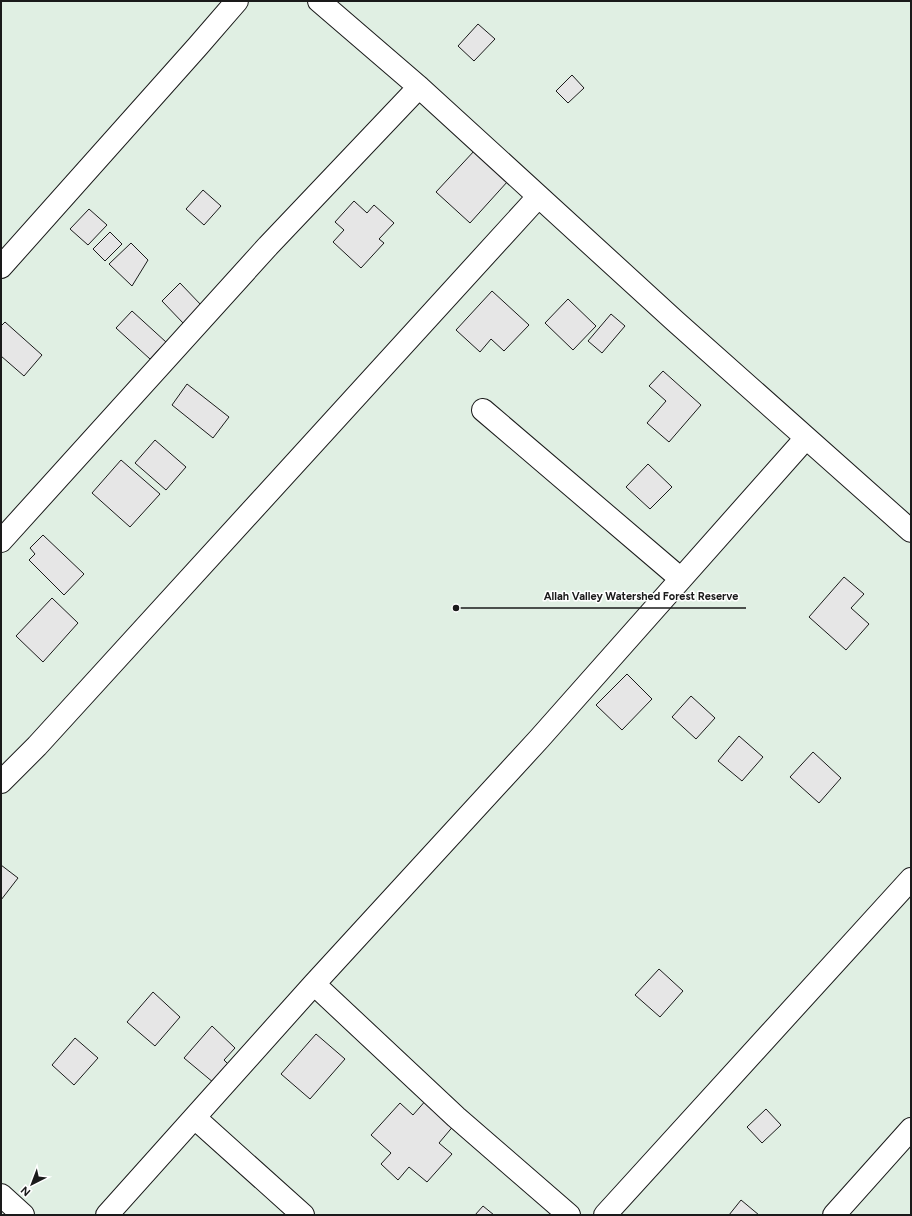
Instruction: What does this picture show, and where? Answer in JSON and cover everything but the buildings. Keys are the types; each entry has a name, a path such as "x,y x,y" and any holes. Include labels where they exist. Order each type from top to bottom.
{"street":[{"path":"1,267 237,1"},
{"path":"319,1 419,87 538,197 911,531"},
{"path":"1,541 268,246 419,87"},
{"path":"1,782 37,746 538,197"},
{"path":"483,410 681,579"},
{"path":"107,1215 314,984 539,739 806,438"},
{"path":"605,1215 911,879"},
{"path":"314,984 456,1117 569,1215"},
{"path":"195,1118 303,1215"},
{"path":"834,1215 911,1129"},
{"path":"1,1195 23,1215"}],"green space":[{"path":"1,1 911,1 911,1215 1,1215"}],"place":[{"name":"Allah Valley Watershed Forest Reserve","path":"456,608"}]}
